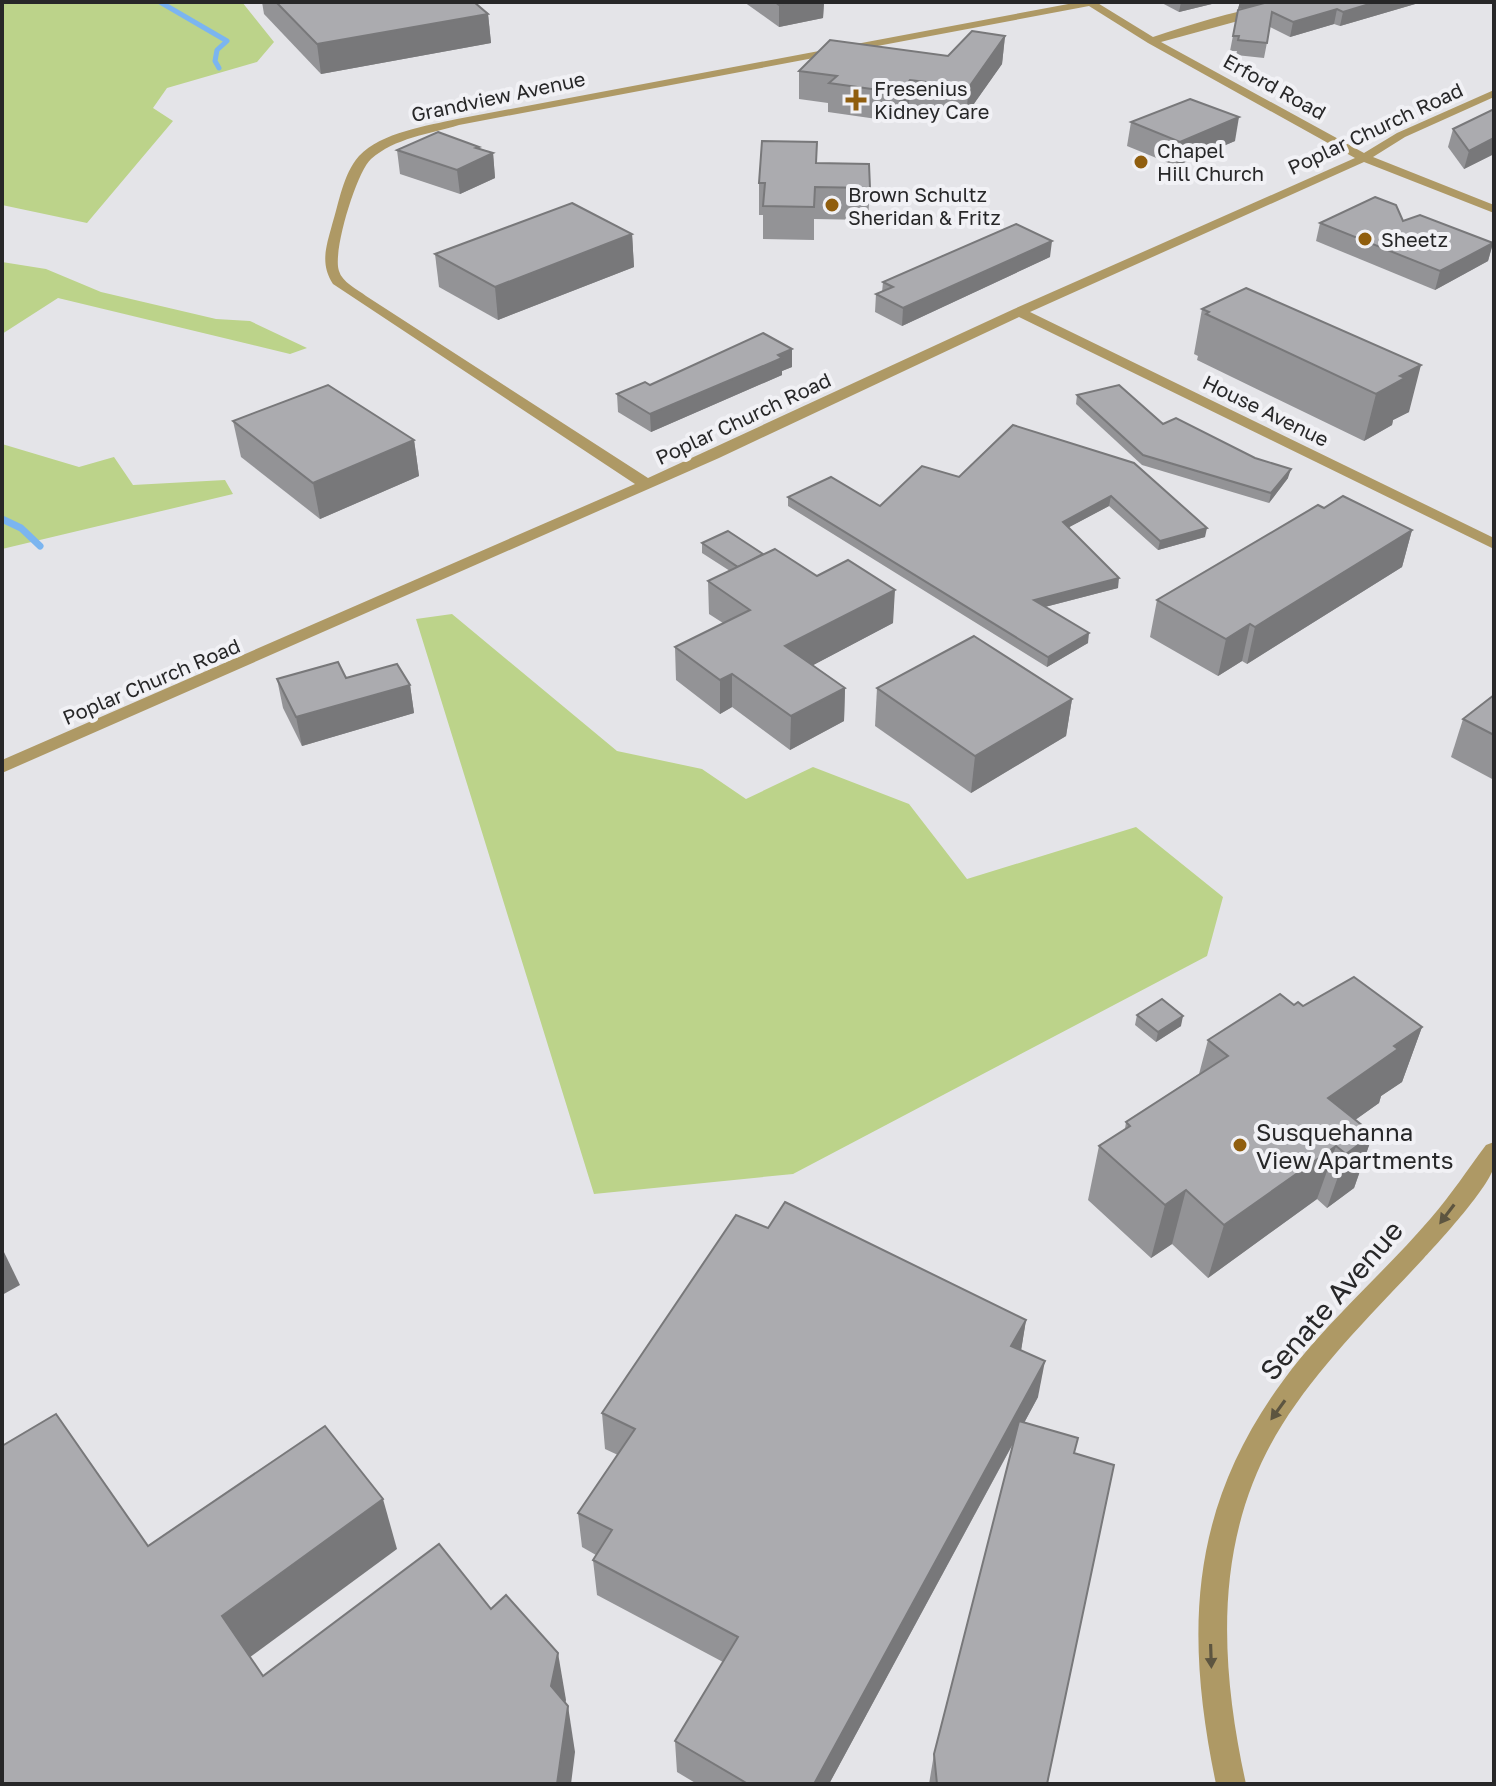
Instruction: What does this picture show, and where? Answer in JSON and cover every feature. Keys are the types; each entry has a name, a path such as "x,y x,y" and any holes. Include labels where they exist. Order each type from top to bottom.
{"street":[{"name":"Erford Road","path":"1089,2 1152,41 1364,158 1494,209"},
{"name":"Grandview Avenue","path":"646,484 384,315 338,281 331,269 332,248 352,179 364,158 390,141 442,125 1089,2"},
{"path":"1152,41 1187,29 1303,2"},
{"name":"Poplar Church Road","path":"2,767 646,484 1019,312 1364,158 1401,135 1494,93"},
{"name":"House Avenue","path":"1019,312 1494,544"},
{"name":"Senate Avenue","path":"1231,1784 1220,1740 1211,1646 1212,1589 1223,1525 1232,1497 1255,1445 1281,1404 1324,1348 1435,1230 1494,1151"}],"green space":[{"path":"2,2 242,2 274,42 257,62 167,88 153,108 173,121 87,223 2,205"},
{"path":"2,262 46,269 101,292 216,319 250,321 307,348 290,354 58,298 2,334"},
{"path":"2,444 79,467 114,457 133,485 225,480 233,494 2,549"},
{"path":"452,614 617,751 702,769 746,799 813,767 909,804 967,879 1136,827 1223,897 1207,956 793,1174 594,1194 416,619"}],"building":[{"path":"276,2 474,2 488,14 317,44"},
{"path":"1268,2 1376,2 1293,22 1272,12 1267,43 1238,40 1239,36 1233,36 1238,10"},
{"path":"972,31 1005,36 969,87 910,80 900,93 829,83 837,76 799,71 830,40 948,56"},
{"path":"1190,99 1239,117 1180,142 1131,122"},
{"path":"1494,109 1494,138 1469,151 1453,129"},
{"path":"438,132 493,153 457,170 397,150"},
{"path":"762,141 817,142 816,163 869,164 870,188 815,187 814,207 763,206 765,183 759,183"},
{"path":"1375,197 1396,205 1403,221 1420,215 1493,243 1440,271 1320,223"},
{"path":"572,203 632,234 495,287 435,254"},
{"path":"1016,224 1052,241 903,308 876,294 893,287 883,282"},
{"path":"1246,288 1421,365 1376,394 1206,314 1209,312 1202,309"},
{"path":"763,333 792,349 778,355 782,358 650,414 617,394 645,382 650,385"},
{"path":"328,385 414,440 313,483 233,421"},
{"path":"1119,385 1163,424 1176,418 1255,458 1291,469 1271,493 1143,455 1077,395"},
{"path":"1013,425 1134,463 1207,528 1160,541 1111,496 1063,522 1119,578 1034,600 1089,633 1048,657 788,497 831,477 880,506 922,466 959,477"},
{"path":"1343,496 1412,530 1255,627 1250,624 1226,639 1157,600 1318,505 1324,508"},
{"path":"728,531 763,554 738,567 702,543"},
{"path":"775,549 817,576 848,560 895,590 785,646 845,688 791,716 732,674 720,680 675,647 750,610 708,581"},
{"path":"974,636 1072,699 975,756 877,688"},
{"path":"338,662 346,678 397,664 410,685 296,717 277,679"},
{"path":"1494,695 1494,735 1463,719"},
{"path":"1354,977 1422,1027 1394,1046 1398,1049 1328,1098 1373,1134 1346,1154 1336,1146 1224,1225 1186,1190 1165,1205 1099,1146 1130,1126 1126,1122 1228,1056 1208,1040 1280,994 1294,1005 1298,1002 1303,1006"},
{"path":"1162,999 1183,1016 1158,1032 1137,1015"},
{"path":"785,1202 1026,1320 1011,1346 1045,1361 814,1784 748,1784 675,1741 738,1637 593,1560 612,1530 578,1513 635,1429 602,1413 736,1215 768,1228"},
{"path":"56,1414 148,1546 325,1426 383,1499 222,1616 263,1676 439,1544 491,1609 506,1595 558,1653 551,1686 568,1706 557,1784 2,1784 2,1446"},
{"path":"1019,1421 1078,1438 1074,1453 1114,1465 1047,1784 937,1784 934,1754"}],"waterway":[{"path":"160,2 227,41 217,50 215,61 219,68"},
{"path":"2,519 21,528 40,546"}],"place":[{"name":"Fresenius Kidney Care","path":"856,100"},
{"name":"Chapel Hill Church","path":"1141,162"},
{"name":"Brown Schultz Sheridan & Fritz","path":"832,205"},
{"name":"Sheetz","path":"1365,239"},
{"name":"Susquehanna View Apartments","path":"1240,1145"}]}
